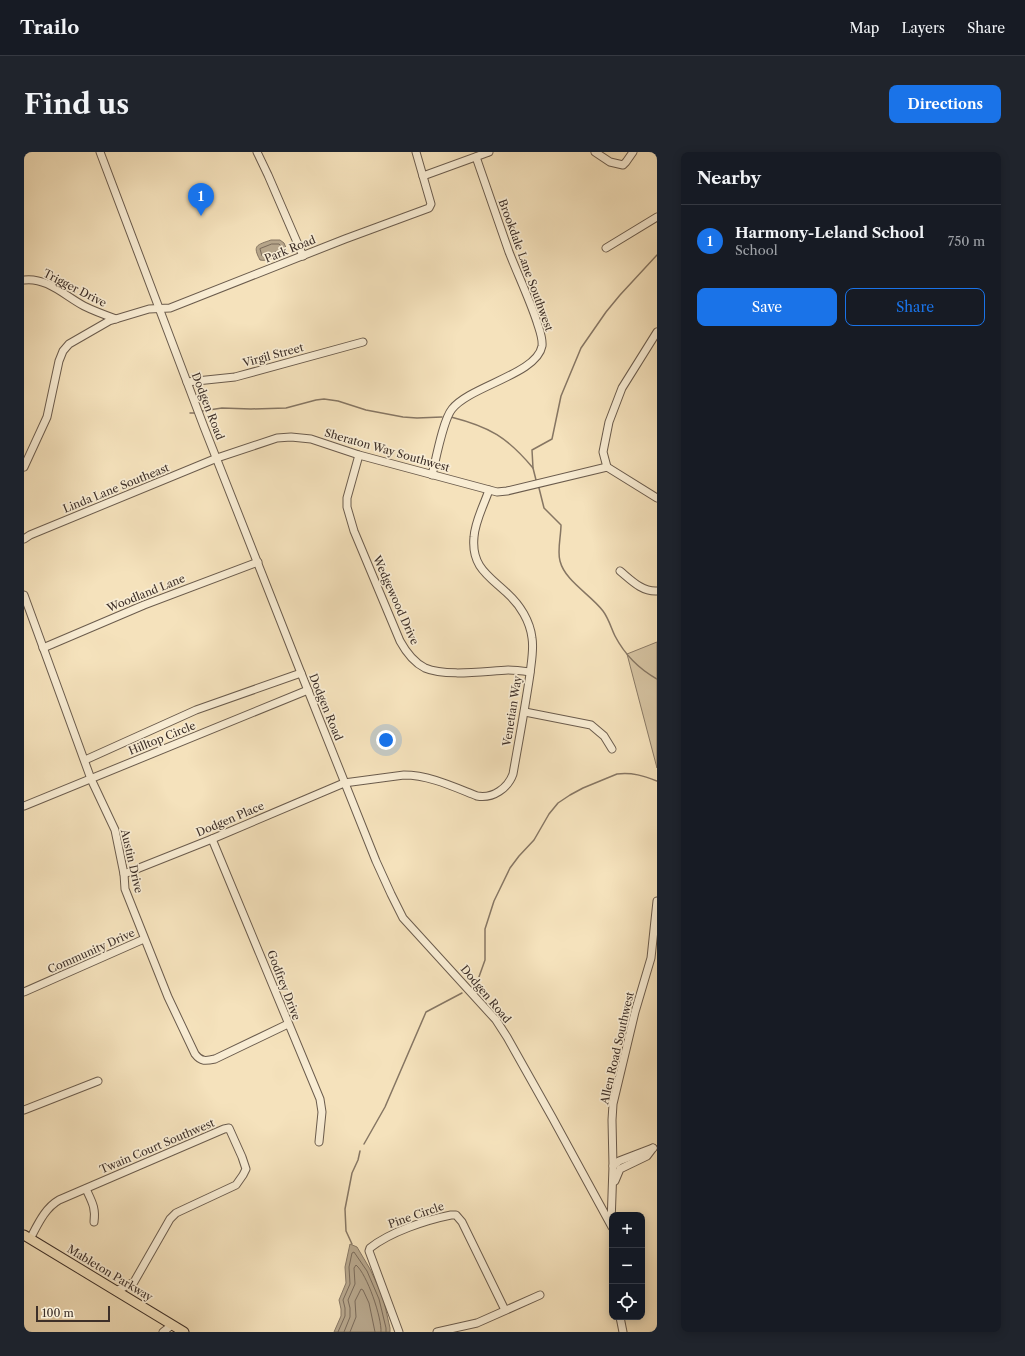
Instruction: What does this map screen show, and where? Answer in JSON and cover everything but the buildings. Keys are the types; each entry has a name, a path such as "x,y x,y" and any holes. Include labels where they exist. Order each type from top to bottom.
{"main road":[{"name":"Mableton Parkway","path":"27,1237 184,1332"}],"street":[{"name":"Dodgen Road","path":"100,152 187,382 344,783 376,861 403,918 496,1020 507,1037 609,1221"},
{"path":"257,152 303,256"},
{"path":"416,152 423,176 489,152"},
{"path":"595,152 610,162 621,165 626,162 633,152"},
{"name":"Brookdale Lane Southwest","path":"432,475 446,419 456,404 482,388 507,378 525,367 538,355 542,346 541,334 530,301 509,252 476,157"},
{"name":"Park Road","path":"24,467 47,416 55,375 63,351 69,344 89,331 116,319 149,309 170,308 194,300 410,214 429,208 431,204 423,176"},
{"path":"606,248 657,217"},
{"name":"Trigger Drive","path":"24,280 38,280 55,288 83,306 116,319"},
{"path":"657,332 622,388 609,422 603,452 607,467 657,498"},
{"name":"Virgil Street","path":"187,382 235,377 363,342"},
{"name":"Sheraton Way Southwest","path":"217,458 277,438 291,436 311,439 359,455 489,490 507,491 607,467"},
{"name":"Wedgewood Drive","path":"359,455 348,498 348,512 354,531 405,651 424,668 434,671 482,672 510,670 530,672"},
{"name":"Linda Lane Southeast","path":"24,540 30,535 217,458"},
{"name":"Venetian Way","path":"344,783 413,775 431,779 477,796 484,797 498,792 506,787 510,781 513,774 525,712 533,639 526,616 509,594 484,573 475,554 474,536 489,490"},
{"name":"Woodland Lane","path":"43,648 144,605 258,562"},
{"path":"620,571 640,587 648,591 657,591"},
{"name":"Austin Drive","path":"24,595 91,779 115,830 124,874 125,889 144,939 192,1050 201,1060 215,1059 288,1024"},
{"path":"85,760 196,710 301,673"},
{"name":"Hilltop Circle","path":"24,806 308,690"},
{"path":"525,712 591,725 604,736 612,749"},
{"name":"Dodgen Place","path":"124,874 212,839 344,783"},
{"name":"Godfrey Drive","path":"212,839 320,1099 322,1112 320,1142"},
{"name":"Allen Road Southwest","path":"612,1212 612,1189 616,1167 612,1120 613,1104 635,1012 654,958 657,901"},
{"name":"Community Drive","path":"24,992 144,939"},
{"path":"24,1110 98,1081"},
{"name":"Twain Court Southwest","path":"27,1237 46,1211 54,1203 229,1128 246,1169 243,1175 236,1185 176,1213 170,1219 137,1278 131,1285 116,1291"},
{"path":"616,1167 619,1161 647,1156 655,1148"},
{"path":"86,1189 94,1207 94,1222"},
{"name":"Pine Circle","path":"400,1332 369,1251 370,1248 380,1240 409,1228 451,1214 456,1215 462,1222 505,1310"},
{"path":"437,1332 478,1323 540,1295"},
{"path":"621,1320 623,1332"},
{"path":"163,1332 172,1325"}],"shaded area":[{"path":"657,642 657,768 627,654"}],"water":[{"path":"271,240 280,240 284,243 287,250 274,258 260,260 256,251 257,246"},
{"path":"350,1244 357,1247 370,1269 383,1297 390,1332 334,1332 341,1316 339,1300 346,1283 345,1267"}],"waterway":[{"path":"536,480 533,468 532,450 552,439 561,396 581,348 606,312 657,255"},
{"path":"202,411 222,408 286,408 324,399 338,401 366,410 403,417 442,417"},
{"path":"451,417 477,425 497,435 515,448 533,468"},
{"path":"539,488 544,508 561,525 559,553 560,561 567,575 603,611 615,636 628,655 644,671 657,679"},
{"path":"474,989 485,960 485,929 494,901 510,868 534,840 549,814 558,803 583,788 617,774 638,775 657,781"},
{"path":"364,1144 385,1107 426,1012 462,993"},
{"path":"352,1244 346,1231 345,1209 352,1173 360,1151"}],"place":[{"name":"Harmony-Leland School","path":"201,216"}]}
